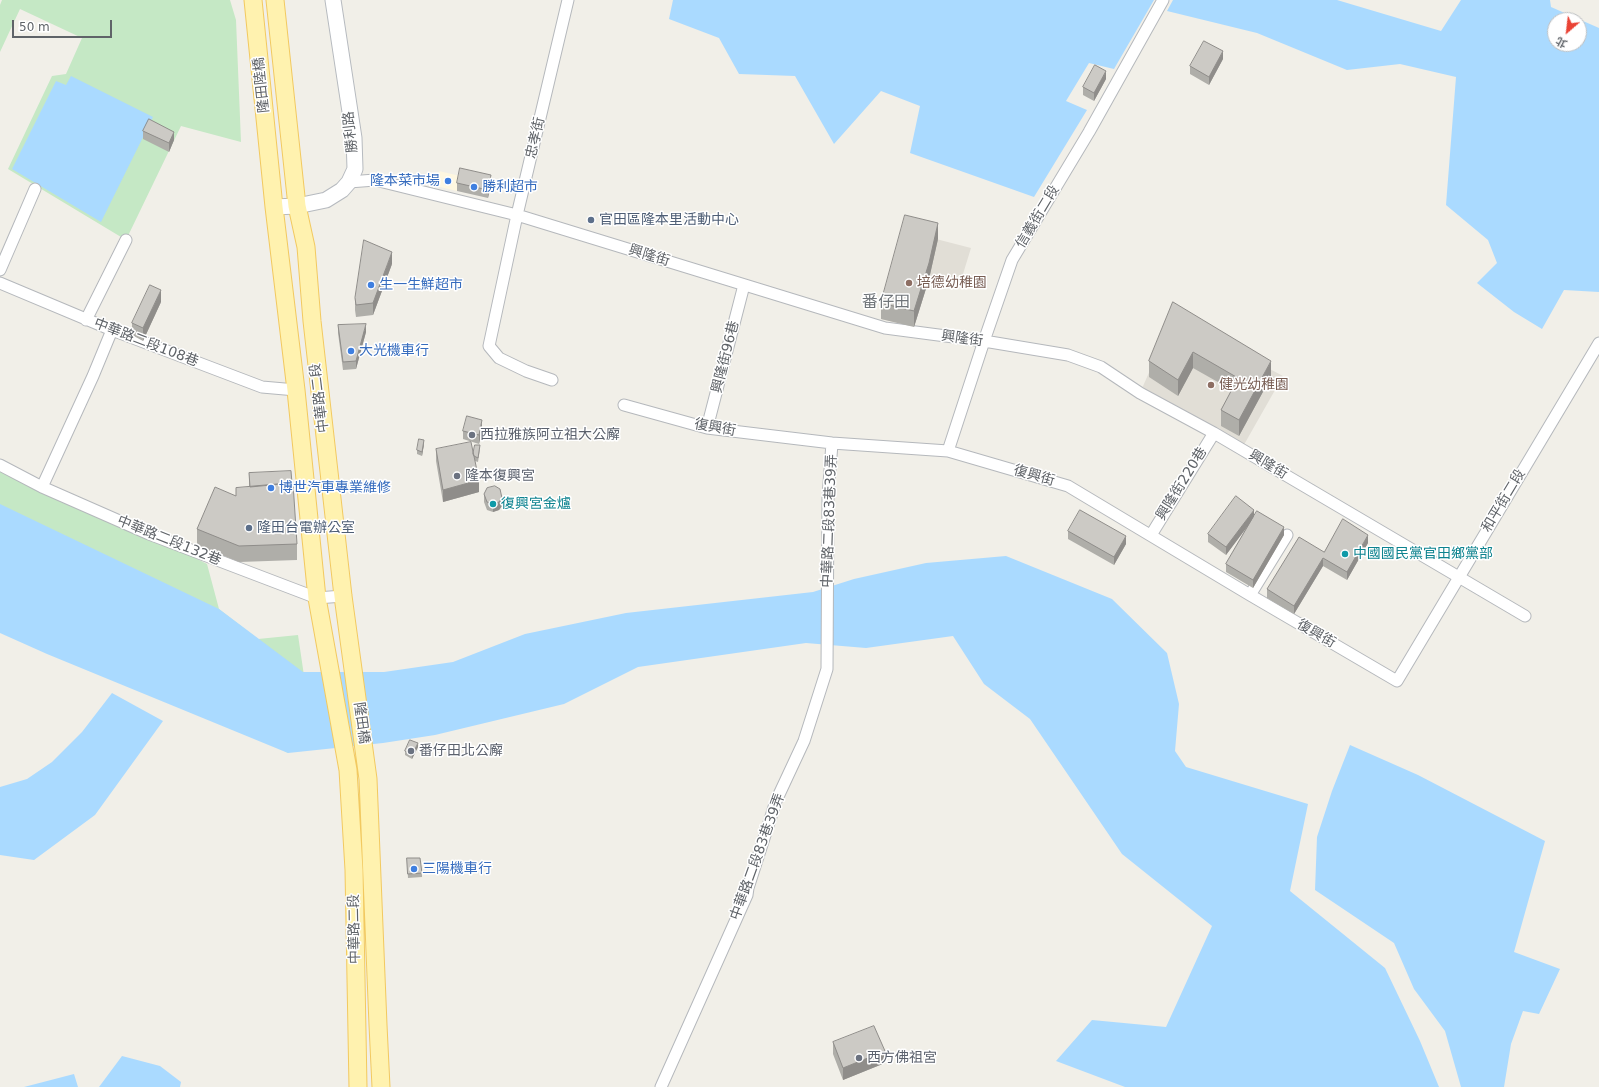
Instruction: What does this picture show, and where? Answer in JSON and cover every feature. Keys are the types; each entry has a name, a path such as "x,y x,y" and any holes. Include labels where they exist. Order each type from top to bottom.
{"main road":[{"name":"隆田陸橋","path":"253,0 271,170"},
{"name":"隆田陸橋","path":"274,0 288,129"},
{"name":"勝利路","path":"334,0 354,138 355,169 349,182"},
{"name":"中華路二段","path":"288,129 297,206 306,247 312,321 343,596 353,666"},
{"name":"中華路二段","path":"271,170 296,390 317,598 330,670"},
{"path":"274,207 297,206 326,200 342,190 349,182"},
{"name":"隆田橋","path":"353,666 368,779"},
{"name":"隆田橋","path":"330,670 348,770"},
{"name":"中華路二段","path":"348,770 354,870 358,1087"},
{"name":"中華路二段","path":"368,779 382,1087"}],"street":[{"name":"忠孝街","path":"552,380 526,371 499,358 489,346 517,216 568,0"},
{"name":"信義街二段","path":"948,451 1012,260 1089,132 1163,0"},
{"name":"興隆街","path":"349,182 375,180 517,216 885,328 984,341 1068,355 1101,367 1140,393 1214,433 1458,578 1525,616"},
{"path":"0,270 35,189"},
{"path":"86,320 126,240"},
{"name":"中華路二段108巷","path":"0,283 86,320 262,387 296,390"},
{"name":"興隆街96巷","path":"707,428 744,285"},
{"path":"42,486 93,376 112,330"},
{"name":"和平街二段","path":"1397,681 1599,343"},
{"name":"復興街","path":"624,405 707,428 832,443 948,451 1068,486 1250,596 1397,681"},
{"name":"興隆街220巷","path":"1151,535 1214,433"},
{"name":"中華路二段83巷39弄","path":"661,1087 747,895 776,801 804,741 827,669 828,497 832,443"},
{"name":"中華路二段132巷","path":"0,466 149,534 317,598 343,596"},
{"path":"1250,596 1287,535"}],"shaded area":[{"name":"隆本菜市場","path":"439,171 460,176 457,191 436,186"},
{"name":"培德幼稚園","path":"905,231 971,248 959,287 929,279 914,327 881,319"},
{"name":"健光幼稚園","path":"1173,318 1283,376 1241,450 1140,393"}],"green space":[{"path":"2,0 230,0 236,20 241,142 181,126 126,240 8,169 52,76 66,74 82,38 20,9 0,52 0,5"},
{"path":"0,465 149,534 207,564 219,609 258,639 298,635 311,723 288,753 0,600"}],"water":[{"path":"673,0 1154,0 1114,69 1089,63 1066,101 1087,110 1034,197 910,153 920,106 881,91 834,144 795,76 739,74 719,38 669,19"},
{"path":"1173,0 1337,0 1441,31 1461,0 1550,0 1551,7 1562,12 1547,12 1547,52 1587,52 1587,23 1599,28 1599,292 1564,290 1542,329 1514,312 1477,283 1497,263 1488,240 1446,205 1456,77 1400,64 1347,70 1257,33 1167,11"},
{"path":"71,76 153,117 101,222 12,169 56,81 66,85"},
{"path":"0,504 219,609 303,672 384,672 453,662 525,634 626,613 813,592 854,579 926,563 1006,556 1112,599 1167,653 1179,704 1175,751 1186,767 1308,804 1290,891 1385,968 1420,1041 1439,1087 1125,1087 1056,1061 1092,1020 1166,1027 1212,926 1122,854 1030,719 984,684 953,636 866,648 806,643 638,667 564,704 435,735 383,743 288,753 47,654 0,633"},
{"path":"112,693 163,721 95,815 34,860 0,855 0,787 27,779 52,762 82,732"},
{"path":"1350,745 1418,775 1545,841 1514,952 1560,969 1539,1014 1523,1011 1511,1044 1504,1087 1461,1087 1445,1031 1414,989 1394,943 1315,890 1317,837 1332,791"},
{"path":"122,1056 160,1066 181,1082 180,1087 99,1087"},
{"path":"74,1074 78,1087 24,1087"}],"building":[{"path":"1204,41 1223,51 1209,77 1190,66"},
{"path":"1095,65 1106,71 1094,93 1083,87"},
{"path":"149,119 174,132 169,143 143,131"},
{"path":"460,168 491,175 488,190 457,183"},
{"path":"905,215 938,223 929,263 914,311 881,303"},
{"name":"生一生鮮超市","path":"364,240 392,252 373,303 356,305 355,298"},
{"path":"150,285 161,290 143,328 132,323"},
{"path":"1173,302 1271,361 1239,420 1221,410 1238,378 1193,352 1178,380 1149,361"},
{"name":"大光機車行","path":"366,324 356,361 343,362 338,325"},
{"path":"467,416 482,420 479,435 463,431"},
{"path":"419,439 424,440 422,452 417,450"},
{"name":"隆本復興宮","path":"471,442 479,480 443,490 436,449"},
{"path":"475,445 480,445 478,458 473,454"},
{"path":"291,471 292,483 250,487 249,473"},
{"name":"隆田台電辦公室","path":"293,483 297,544 239,546 197,529 215,487 236,496 236,488"},
{"path":"495,486 500,489 502,498 499,502 493,504 487,502 484,494 487,488"},
{"path":"1236,496 1254,510 1226,547 1208,534"},
{"path":"1080,510 1126,536 1114,557 1068,531"},
{"path":"1257,511 1284,527 1253,580 1226,564"},
{"path":"1343,519 1368,535 1347,572 1323,558 1294,606 1267,589 1299,537 1324,552"},
{"path":"410,740 418,743 412,755 405,751"},
{"name":"三陽機車行","path":"407,858 420,858 422,873 408,874"},
{"path":"874,1026 885,1051 843,1068 833,1042"}],"place":[{"name":"隆本菜市場","path":"448,181"},
{"name":"勝利超市","path":"474,187"},
{"name":"官田區隆本里活動中心","path":"591,220"},
{"name":"培德幼稚園","path":"909,283"},
{"name":"生一生鮮超市","path":"371,285"},
{"name":"大光機車行","path":"351,351"},
{"name":"健光幼稚園","path":"1211,385"},
{"name":"西拉雅族阿立祖大公廨","path":"472,435"},
{"name":"隆本復興宮","path":"457,476"},
{"name":"博世汽車專業維修","path":"271,488"},
{"name":"復興宮金爐","path":"493,504"},
{"name":"隆田台電辦公室","path":"249,528"},
{"name":"中國國民黨官田鄉黨部","path":"1345,554"},
{"name":"番仔田北公廨","path":"411,751"},
{"name":"三陽機車行","path":"414,869"},
{"name":"西方佛祖宮","path":"859,1058"}],"district":[{"name":"番仔田","path":"886,303"}]}
